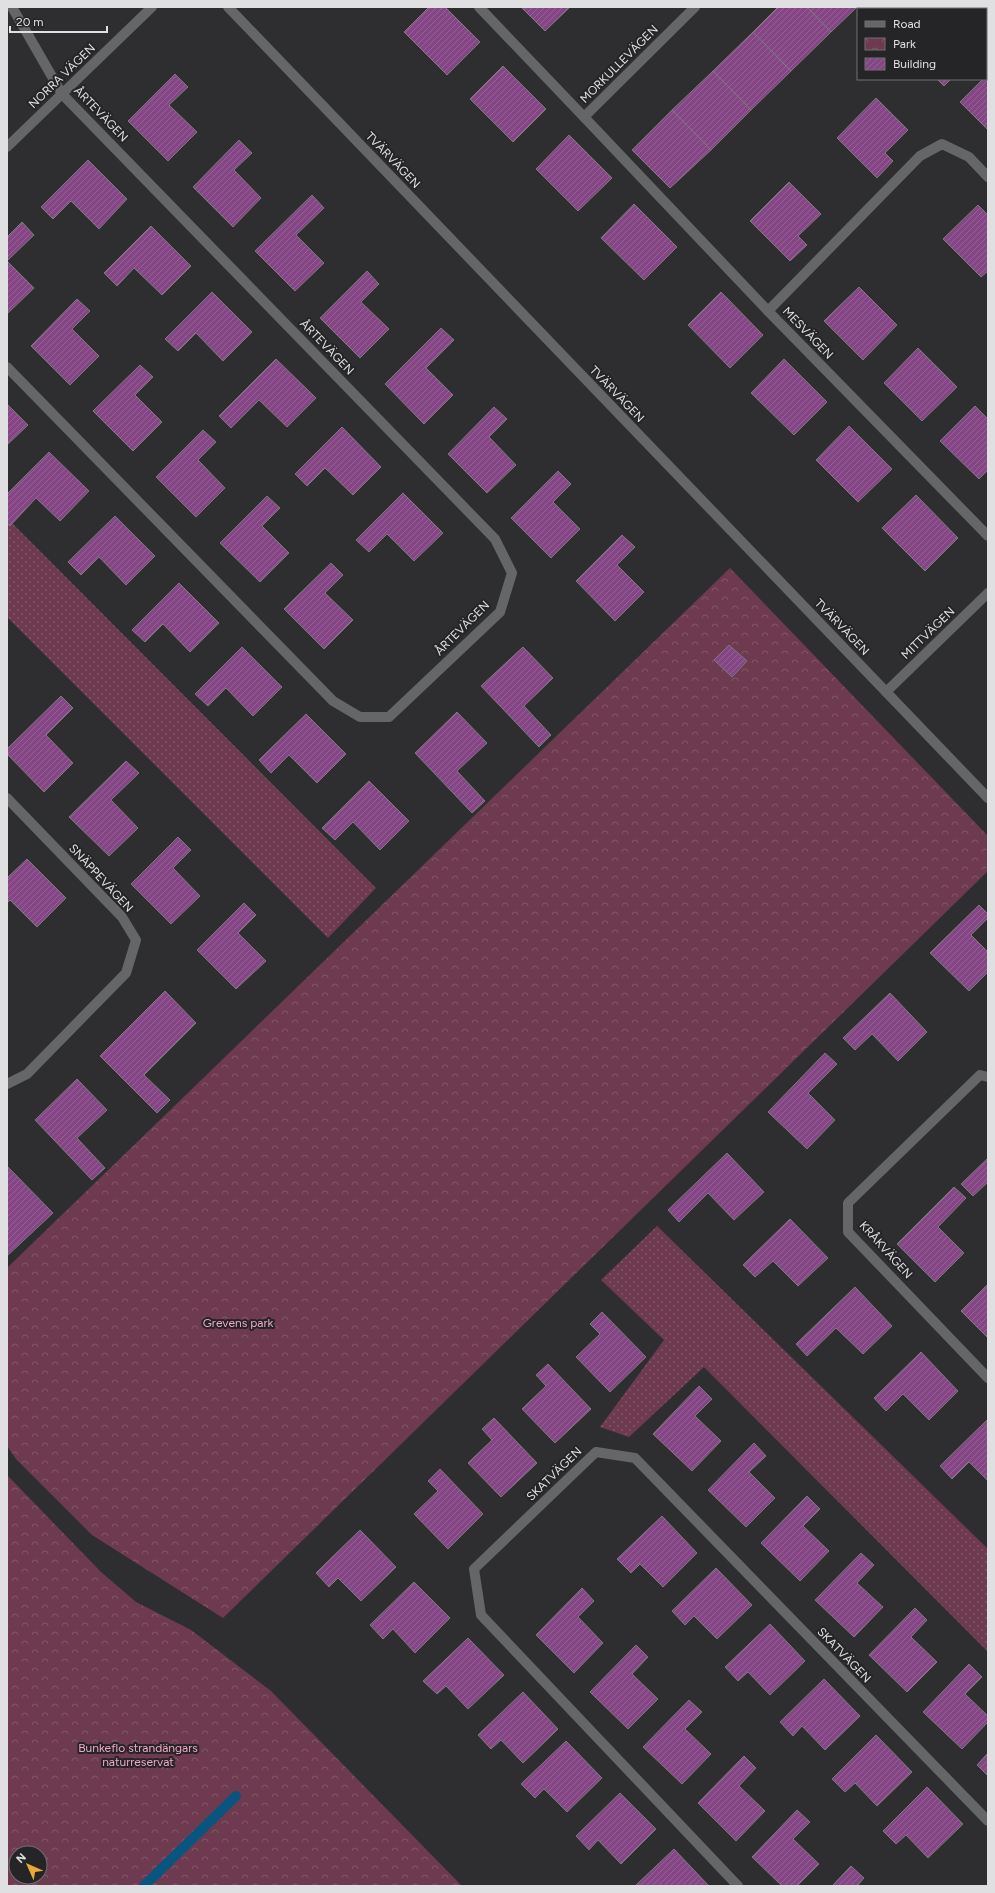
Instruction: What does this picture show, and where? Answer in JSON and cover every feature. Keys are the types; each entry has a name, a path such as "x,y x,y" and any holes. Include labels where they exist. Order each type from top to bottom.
{"street":[{"name":"ÅRTEVÄGEN","path":"7,367 333,700 360,717 389,717 500,612 512,573 495,538 62,94 12,7"},
{"name":"NORRA VÄGEN","path":"7,147 152,7"},
{"name":"TVÄRVÄGEN","path":"228,7 988,798"},
{"name":"MORKULLEVÄGEN","path":"479,7 584,117 694,7"},
{"path":"584,117 768,312"},
{"name":"MESVÄGEN","path":"988,176 969,157 942,144 920,156 768,312 988,536"},
{"name":"MITTVÄGEN","path":"886,692 988,593"},
{"name":"SNÄPPEVÄGEN","path":"7,798 122,917 136,940 126,973 27,1074 7,1084"},
{"name":"KRÅKVÄGEN","path":"988,1077 980,1075 848,1203 848,1232 988,1378"},
{"name":"SKATVÄGEN","path":"738,1886 481,1615 474,1569 596,1452 635,1458 988,1822"}],"green space":[{"path":"7,518 376,888 328,938 7,617"},
{"name":"Grevens park","path":"730,568 988,836 988,871 223,1618 92,1535 16,1459 7,1446 7,1268"},
{"path":"657,1226 988,1549 988,1652 704,1367 629,1437 600,1427 664,1340 601,1280"},
{"name":"Bunkeflo strandängars naturreservat","path":"7,1475 101,1572 136,1602 191,1630 271,1691 462,1886 7,1886"}],"building":[{"path":"429,7 445,7 480,42 447,75 404,32"},
{"path":"521,7 570,7 545,31"},
{"path":"778,7 807,7 831,32 791,71 753,32"},
{"path":"807,7 857,7 831,32"},
{"path":"753,32 791,71 751,110 713,71"},
{"path":"503,66 546,109 513,142 470,99"},
{"path":"713,71 751,110 711,150 672,110"},
{"path":"988,73 988,130 960,102 982,80 987,80"},
{"path":"175,74 188,87 169,105 197,132 168,161 128,121"},
{"path":"938,80 950,80 944,86"},
{"path":"876,98 908,130 885,153 893,161 877,178 837,138"},
{"path":"672,110 711,150 670,188 632,150"},
{"path":"569,135 612,178 578,211 536,169"},
{"path":"239,140 252,153 234,170 261,198 233,227 193,187"},
{"path":"88,160 127,199 99,229 71,201 53,219 41,207"},
{"path":"789,182 821,214 798,236 807,245 790,261 750,221"},
{"path":"312,195 324,208 296,235 324,263 295,291 255,251"},
{"path":"634,204 677,247 644,280 601,238"},
{"path":"978,205 988,215 988,271 981,277 943,239"},
{"path":"22,222 34,235 7,261 7,237"},
{"path":"151,226 191,266 162,295 134,268 117,286 104,273"},
{"path":"7,261 34,288 7,314"},
{"path":"367,271 379,284 361,302 389,329 360,358 320,318"},
{"path":"859,287 897,325 863,360 824,321"},
{"path":"212,292 252,332 223,361 196,333 178,351 165,339"},
{"path":"721,292 763,335 730,368 688,325"},
{"path":"77,299 90,311 72,329 99,356 70,385 31,346"},
{"path":"441,328 454,340 426,368 453,395 424,424 385,384"},
{"path":"918,348 957,387 922,421 884,383"},
{"path":"276,359 316,398 287,427 259,400 231,428 219,416"},
{"path":"784,359 827,402 794,435 751,393"},
{"path":"140,365 153,377 135,395 162,422 133,451 93,411"},
{"path":"7,404 28,425 7,445"},
{"path":"975,406 988,419 988,470 979,479 940,441"},
{"path":"494,407 507,419 489,437 516,465 487,493 448,454"},
{"path":"849,426 892,469 858,502 816,460"},
{"path":"342,427 381,467 353,495 325,468 307,486 295,474"},
{"path":"203,430 216,442 198,460 225,488 196,517 156,477"},
{"path":"49,452 89,491 60,521 36,498 10,526 7,523 7,494"},
{"path":"558,471 571,484 553,502 580,529 551,558 511,518"},
{"path":"403,493 443,533 414,561 387,534 369,552 356,540"},
{"path":"916,495 958,538 925,571 882,528"},
{"path":"267,496 280,508 262,526 289,553 260,582 220,543"},
{"path":"115,516 155,556 126,585 99,557 81,575 68,562"},
{"path":"622,535 635,547 617,565 644,592 615,621 576,581"},
{"path":"331,563 343,575 325,593 353,620 324,649 284,609"},
{"path":"179,583 219,623 190,652 163,624 145,642 132,630"},
{"path":"729,645 747,661 732,677 714,660"},
{"path":"242,647 282,687 253,716 226,688 208,706 195,694"},
{"path":"523,647 553,678 524,706 551,735 539,747 481,686"},
{"path":"61,696 73,708 46,735 73,763 44,792 7,754 7,749"},
{"path":"457,712 487,743 457,771 485,801 472,813 415,753"},
{"path":"306,714 346,754 317,783 289,755 271,773 259,760"},
{"path":"126,761 139,773 111,800 138,828 109,856 69,817"},
{"path":"369,781 409,821 380,850 353,822 335,840 322,828"},
{"path":"178,837 191,850 173,868 200,896 171,924 131,884"},
{"path":"27,859 66,898 37,927 10,900 7,903 7,878"},
{"path":"244,903 256,915 238,933 266,961 236,989 197,950"},
{"path":"979,905 988,914 988,918 971,935 988,952 988,972 969,991 930,953"},
{"path":"165,991 196,1023 144,1075 170,1100 157,1113 100,1056"},
{"path":"890,993 927,1032 898,1061 872,1034 855,1050 843,1038"},
{"path":"825,1053 837,1064 808,1093 835,1120 807,1149 768,1112"},
{"path":"77,1079 107,1110 77,1138 105,1168 92,1180 35,1120"},
{"path":"727,1153 764,1192 734,1220 708,1193 679,1222 668,1210"},
{"path":"988,1158 988,1182 973,1196 961,1184"},
{"path":"7,1166 53,1213 7,1256 7,1231 9,1229 7,1227"},
{"path":"954,1187 966,1198 938,1227 964,1253 935,1282 897,1244"},
{"path":"790,1219 828,1258 798,1286 773,1261 755,1277 743,1265"},
{"path":"988,1284 988,1338 961,1311"},
{"path":"855,1287 892,1326 863,1354 836,1328 807,1356 796,1344"},
{"path":"602,1312 646,1357 610,1392 576,1357 600,1334 590,1324"},
{"path":"921,1352 958,1391 929,1420 903,1394 886,1411 874,1398"},
{"path":"548,1364 591,1409 555,1443 522,1409 546,1386 536,1375"},
{"path":"699,1386 712,1399 695,1416 721,1441 692,1471 653,1434"},
{"path":"494,1418 537,1463 501,1497 468,1463 492,1440 482,1429"},
{"path":"987,1420 988,1481 969,1462 952,1479 940,1466"},
{"path":"754,1443 766,1456 749,1472 775,1498 746,1527 708,1490"},
{"path":"440,1469 483,1514 448,1549 414,1514 438,1491 428,1481"},
{"path":"807,1496 820,1509 803,1526 829,1551 800,1581 761,1543"},
{"path":"662,1516 697,1553 663,1587 640,1564 631,1573 617,1559"},
{"path":"360,1530 396,1567 361,1601 338,1578 329,1587 316,1573"},
{"path":"861,1553 874,1565 857,1583 883,1607 854,1637 815,1600"},
{"path":"716,1568 752,1605 717,1639 694,1616 685,1625 672,1611"},
{"path":"414,1582 450,1618 415,1653 393,1629 383,1639 370,1625"},
{"path":"582,1588 594,1601 578,1617 603,1643 574,1673 536,1635"},
{"path":"915,1608 927,1620 911,1637 937,1662 907,1692 869,1655"},
{"path":"770,1624 805,1661 770,1695 748,1672 738,1681 725,1667"},
{"path":"468,1638 504,1675 468,1709 446,1686 437,1694 423,1681"},
{"path":"636,1645 648,1657 632,1674 658,1699 628,1729 590,1692"},
{"path":"969,1664 982,1677 965,1694 988,1716 988,1722 962,1749 923,1712"},
{"path":"824,1679 860,1716 825,1750 802,1726 793,1736 780,1722"},
{"path":"523,1692 558,1729 523,1763 501,1740 491,1749 478,1735"},
{"path":"689,1700 702,1712 685,1729 711,1754 682,1784 643,1747"},
{"path":"876,1735 912,1772 877,1806 855,1783 845,1792 832,1779"},
{"path":"566,1741 602,1778 567,1812 544,1789 535,1798 521,1784"},
{"path":"988,1753 988,1776 977,1765"},
{"path":"744,1756 756,1768 739,1786 765,1811 736,1841 698,1803"},
{"path":"927,1787 963,1824 928,1858 906,1835 896,1844 883,1831"},
{"path":"620,1793 656,1829 621,1864 598,1840 589,1850 576,1836"},
{"path":"797,1810 810,1822 793,1839 819,1864 797,1886 782,1886 752,1857"},
{"path":"674,1849 709,1886 635,1886"},
{"path":"851,1866 864,1878 857,1886 832,1886"}],"waterway":[{"path":"144,1886 236,1796"}]}
